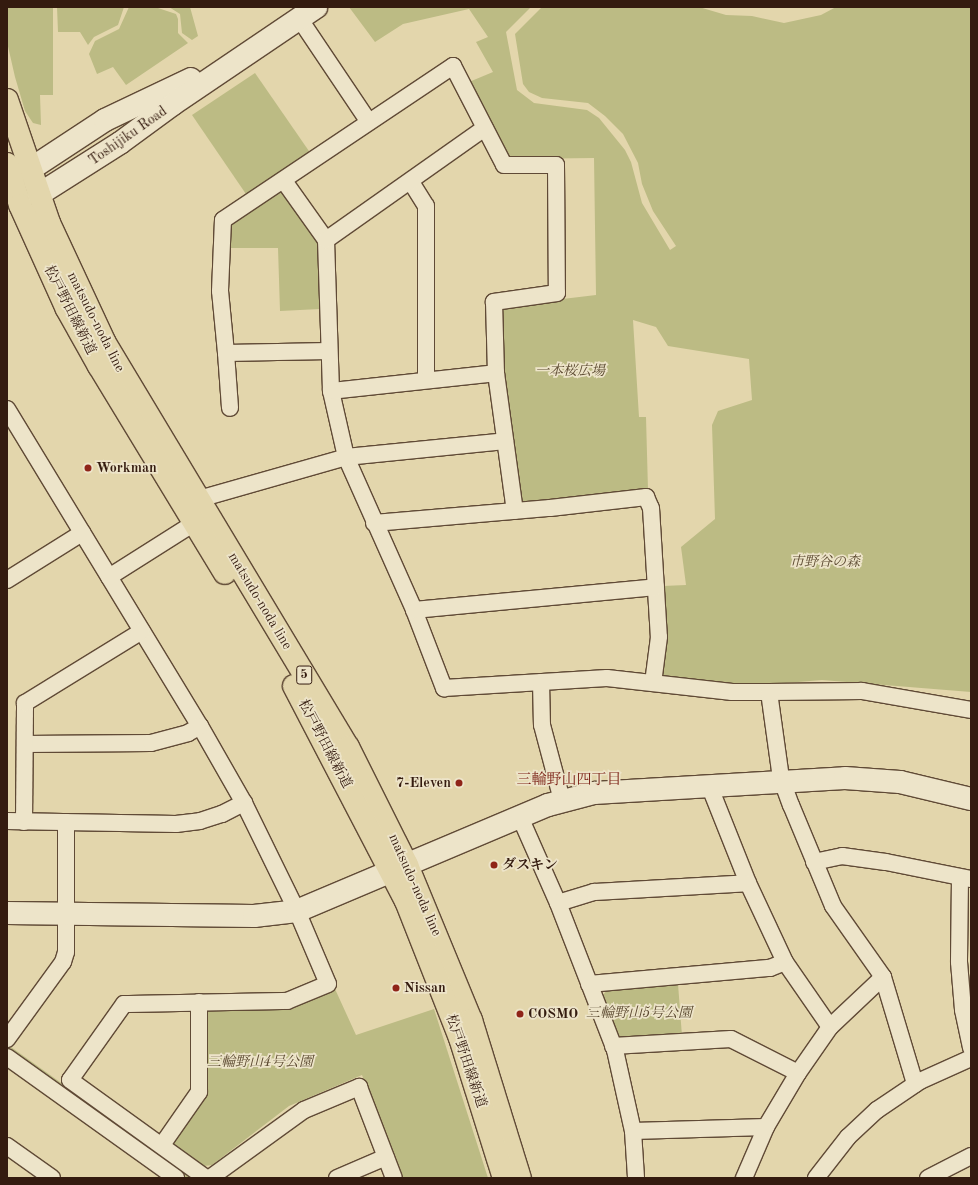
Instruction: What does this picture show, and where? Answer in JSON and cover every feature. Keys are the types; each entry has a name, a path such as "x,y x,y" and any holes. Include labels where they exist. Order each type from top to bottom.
{"main road":[{"name":"matsudo-noda line","path":"7,100 14,175 22,204 82,298 105,343 348,747 400,869 471,1020 520,1178"},
{"name":"松戸野田線新道","path":"22,204 54,282 82,337 194,523 295,686 400,869 460,1038 504,1178"}],"street":[{"name":"Toshijiku Road","path":"22,204 120,143 307,13"},
{"path":"307,13 369,122"},
{"name":"Toshijiku Road","path":"14,175 105,120 246,54"},
{"path":"230,408 220,291 223,220 453,66 504,165 556,165 557,293 494,302 496,374 515,511"},
{"path":"326,240 411,182 485,128"},
{"path":"284,180 326,240 331,391 346,457 374,523 414,610 444,688 607,678 732,692 862,691 971,710"},
{"path":"411,182 426,206 426,379"},
{"path":"226,353 329,351"},
{"path":"331,391 426,379 496,374"},
{"path":"7,409 200,726 244,803 297,911 328,984 287,1001 124,1004 70,1080 206,1178"},
{"path":"199,499 346,457 505,441"},
{"path":"374,523 515,511 646,497 651,508 659,637 653,683"},
{"path":"109,577 194,523"},
{"path":"7,580 82,533"},
{"path":"414,610 656,587"},
{"path":"24,822 25,703 142,632"},
{"path":"541,682 542,725 562,800"},
{"path":"769,692 782,781 833,906 883,976 915,1084"},
{"path":"25,744 151,743 188,733 200,726"},
{"path":"7,913 254,916 297,911 562,800 594,793 782,781 869,779 900,782 971,799"},
{"path":"709,785 748,883 785,962 830,1027"},
{"path":"7,822 176,824 215,816 244,803"},
{"path":"520,817 558,903 613,1046 633,1131 636,1178"},
{"path":"7,1039 63,962 66,952 66,822"},
{"path":"814,862 842,856 886,862 965,878 959,962 963,1010 971,1048"},
{"path":"558,903 594,892 748,883"},
{"path":"589,984 770,968 785,962"},
{"path":"744,1178 766,1127 798,1074 830,1027 883,976"},
{"path":"162,1145 199,1092 199,1002"},
{"path":"613,1046 731,1039 798,1074"},
{"path":"7,1057 176,1178"},
{"path":"816,1178 848,1137 877,1110 915,1084 971,1058"},
{"path":"210,1178 304,1110 359,1087 394,1178"},
{"path":"633,1131 766,1127"},
{"path":"7,1146 52,1178"},
{"path":"928,1178 971,1156"},
{"path":"337,1178 386,1158"}],"green space":[{"path":"7,7 53,7 53,95 40,95 41,125 33,123 25,111 15,77 7,42"},
{"path":"57,7 124,7 118,25 94,37 88,45 80,32 58,32"},
{"path":"129,7 155,7 176,14 178,19 178,33 188,43 126,85 113,67 97,74 89,54 95,41 119,29"},
{"path":"169,7 190,7 198,36 192,40 182,33 180,14"},
{"path":"349,7 531,7 506,32 517,90 534,103 587,110 599,118 625,150 631,162 642,203 670,250 676,246 653,211 642,184 638,163 623,134 605,116 588,103 542,98 529,92 523,84 515,34 542,7 699,7 726,15 752,16 784,23 821,15 836,7 971,7 971,692 822,680 751,686 664,678 659,673 663,586 686,585 681,547 715,519 712,425 718,411 752,400 749,359 668,346 656,327 633,320 639,417 646,417 648,490 524,503 519,499 503,375 500,311 504,306 596,295 594,158 514,159 505,155 469,82 493,72 476,42 488,37 469,9 403,24 375,42"},
{"path":"255,73 311,154 248,197 192,115"},
{"path":"279,191 285,192 319,245 320,309 280,311 278,248 228,248 228,224"},
{"name":"三輪野山5号公園","path":"678,984 682,1036 624,1040 616,1036 602,996 608,989"},
{"name":"三輪野山4号公園","path":"335,989 356,1035 434,1009 488,1178 401,1178 362,1075 289,1106 212,1165 204,1166 175,1146 173,1141 206,1093 206,1013 211,1009 287,1008"},
{"path":"11,1047 194,1178 186,1178 10,1052"}],"place":[{"name":"Workman","path":"88,468"},
{"name":"7-Eleven","path":"459,783"},
{"name":"ダスキン","path":"494,865"},
{"name":"Nissan","path":"396,988"},
{"name":"COSMO","path":"520,1014"}],"district":[{"name":"三輪野山四丁目","path":"569,781"}],"park label":[{"name":"一本桜広場","path":"570,371"},
{"name":"市野谷の森","path":"825,562"}]}
